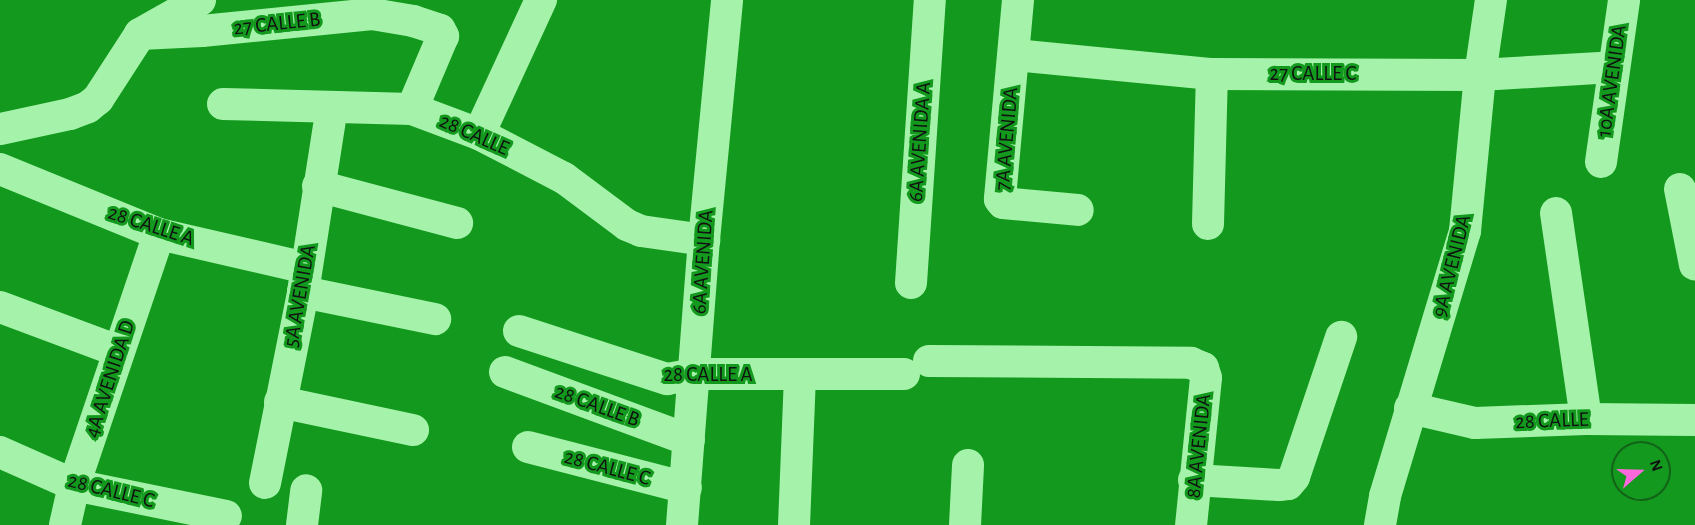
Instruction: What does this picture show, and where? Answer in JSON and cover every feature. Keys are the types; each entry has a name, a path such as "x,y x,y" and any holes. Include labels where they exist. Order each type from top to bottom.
{"street":[{"path":"0,129 70,114 88,107 104,91 140,34 201,0"},
{"path":"479,134 541,0"},
{"name":"6A AVENIDA","path":"682,525 704,240 727,0"},
{"name":"6A AVENIDA A","path":"911,283 930,0"},
{"name":"7A AVENIDA","path":"1018,0 1000,199 1003,203 1078,210"},
{"name":"9A AVENIDA","path":"1380,525 1385,495 1410,408 1465,231 1480,75 1491,0"},
{"name":"10A AVENIDA","path":"1601,162 1624,0"},
{"name":"27 CALLE B","path":"140,34 289,12 384,15 440,30 443,36 412,109"},
{"name":"27 CALLE C","path":"1014,55 1212,74 1480,75 1613,67"},
{"path":"1208,224 1212,74"},
{"name":"28 CALLE","path":"223,104 412,109 479,134 564,178 627,225 641,231 704,240"},
{"name":"5A AVENIDA","path":"265,483 304,280 332,107"},
{"name":"28 CALLE A","path":"0,169 159,234 304,280"},
{"path":"318,186 458,223"},
{"path":"1680,189 1695,265"},
{"path":"1556,213 1586,419"},
{"name":"4A AVENIDA D","path":"64,525 74,485 159,234"},
{"path":"304,280 435,319"},
{"path":"0,307 118,351"},
{"name":"28 CALLE A","path":"519,331 667,380 694,375 800,376 917,367 1191,363 1203,368"},
{"path":"1194,480 1288,484 1294,477 1341,337"},
{"name":"8A AVENIDA","path":"1191,525 1206,378 1203,368"},
{"name":"28 CALLE B","path":"505,372 689,440"},
{"path":"794,525 800,376"},
{"path":"280,402 413,430"},
{"name":"28 CALLE","path":"1410,408 1475,423 1586,419 1695,420"},
{"name":"28 CALLE C","path":"528,447 686,488"},
{"name":"28 CALLE C","path":"0,452 74,485 226,516"},
{"path":"965,525 968,465"},
{"path":"302,525 306,489"}]}
